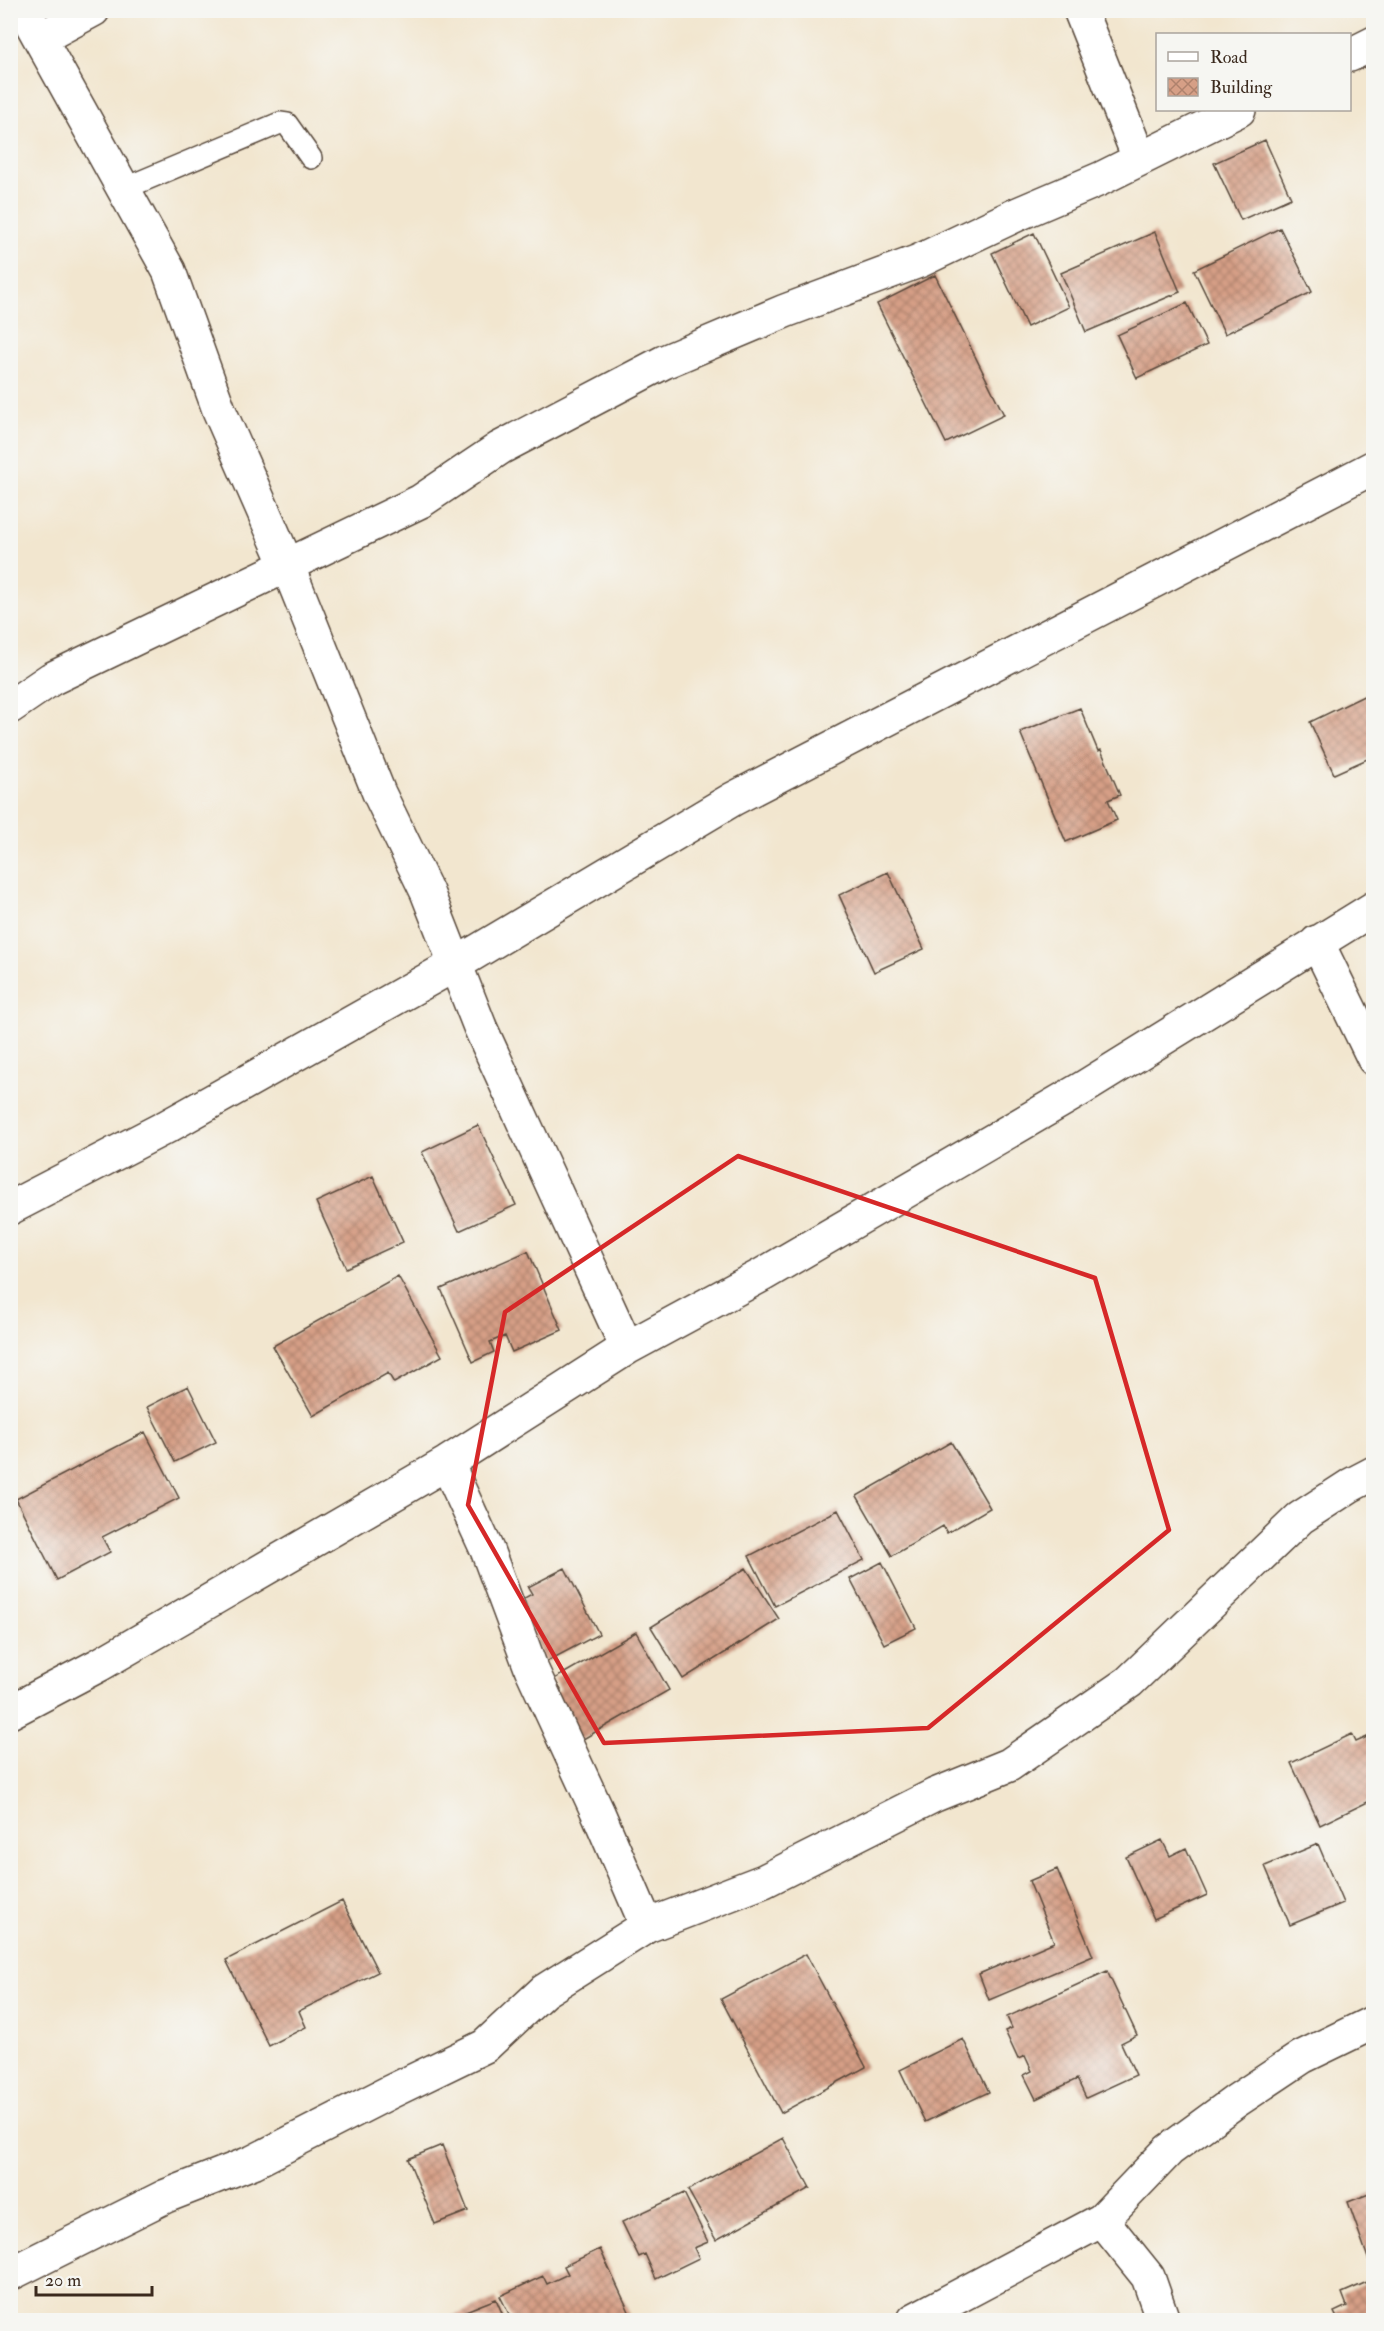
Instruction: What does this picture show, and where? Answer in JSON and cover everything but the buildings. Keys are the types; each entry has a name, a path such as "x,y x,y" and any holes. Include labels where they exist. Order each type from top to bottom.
{"street":[{"path":"24,10 169,271 219,410 288,567 379,793 427,892 480,1027 627,1348"},
{"path":"41,38 93,10"},
{"path":"1080,10 1139,158"},
{"path":"1351,54 1374,43"},
{"path":"10,707 51,679 288,567 421,501 500,448 664,362 785,311 919,261 1018,214 1100,179 1237,111"},
{"path":"10,1208 168,1126 456,964 733,799 1374,467"},
{"path":"10,1712 99,1665 447,1463 627,1348 762,1275 1073,1094 1374,908"},
{"path":"1317,942 1374,1059"},
{"path":"447,1463 487,1550 531,1668 600,1815 647,1926"},
{"path":"10,2274 166,2196 253,2163 485,2046 544,1991 647,1926 764,1881 935,1795 1009,1765 1129,1682 1300,1518 1374,1473"},
{"path":"914,2320 1102,2220 1168,2150 1302,2057 1374,2022"},
{"path":"1102,2220 1148,2277 1163,2320"}],"lane":[{"path":"123,189 280,123 287,124 311,158"}],"highlighted area":[{"path":"738,1156 1095,1278 1169,1530 928,1728 604,1743 468,1505 505,1312"}]}
